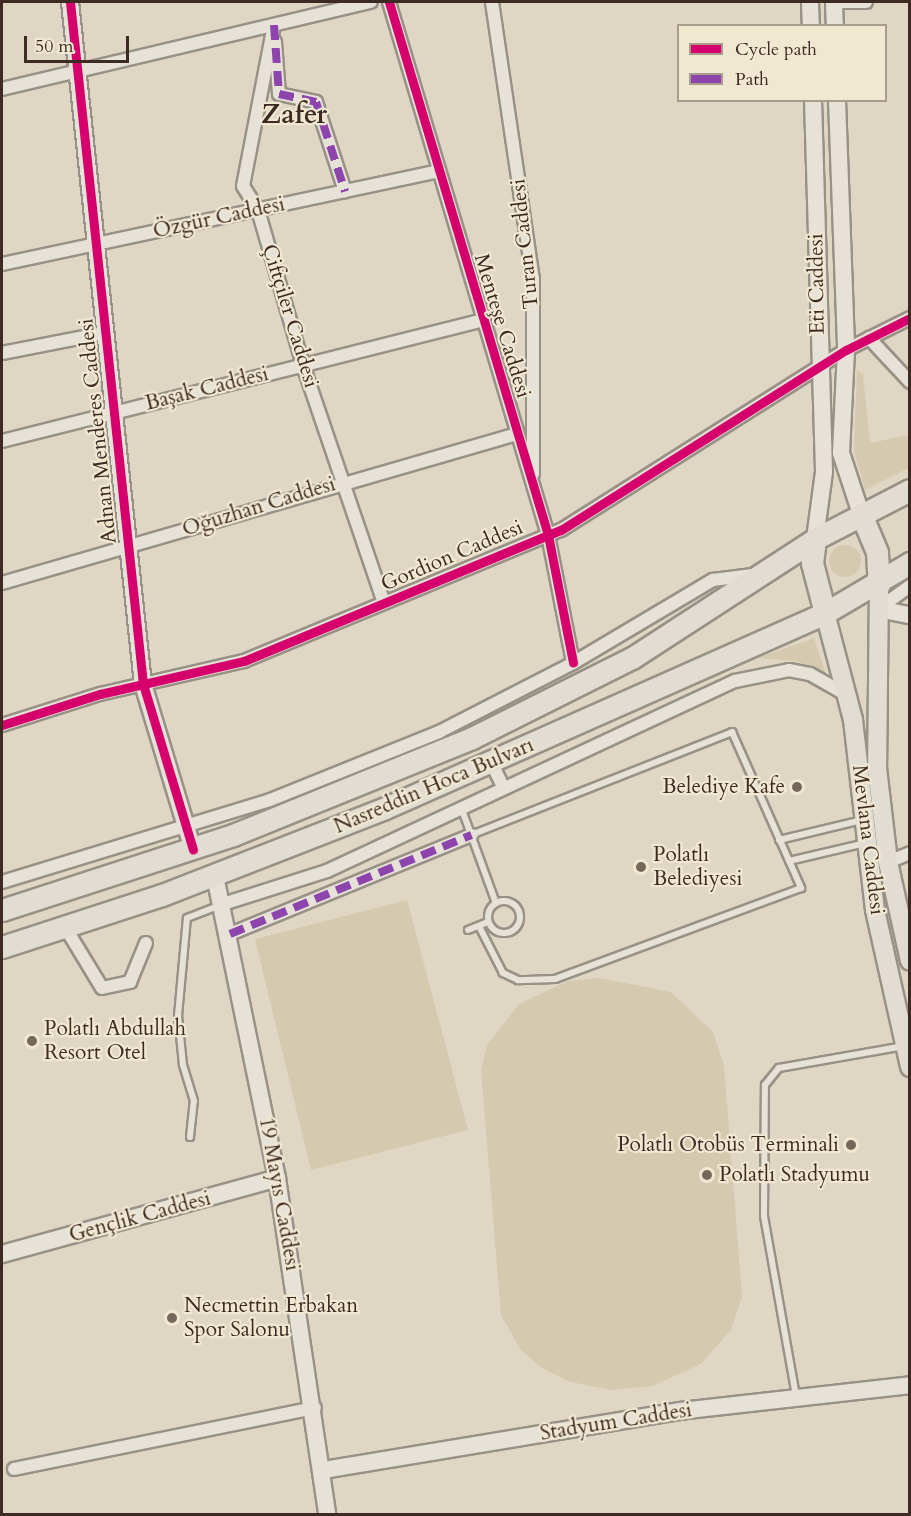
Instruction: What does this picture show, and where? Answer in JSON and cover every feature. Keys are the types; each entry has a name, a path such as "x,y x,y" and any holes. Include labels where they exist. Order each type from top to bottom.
{"highway":[{"name":"Nasreddin Hoca Bulvarı","path":"2,910 193,850 384,776 530,710 632,657 815,539 909,490"},
{"path":"861,514 877,552 879,585"},
{"path":"815,539 812,563 825,613"},
{"name":"Nasreddin Hoca Bulvarı","path":"2,947 215,876 491,762 825,613 879,585 909,563"}],"main road":[{"name":"Mevlana Caddesi","path":"879,585 875,708 888,862 909,961"},
{"name":"Mevlana Caddesi","path":"825,613 847,695 865,843 909,1067"}],"street":[{"name":"Adnan Menderes Caddesi","path":"70,2 143,684 183,827 193,850"},
{"path":"2,89 371,2"},
{"name":"Menteşe Caddesi","path":"389,2 436,172 548,535 573,663"},
{"name":"Turan Caddesi","path":"492,2 533,278 533,488"},
{"path":"810,2 811,24"},
{"path":"835,24 834,2 866,2"},
{"path":"274,25 279,94 316,102 345,191"},
{"name":"Çiftçiler Caddesi","path":"274,25 243,186 258,210 303,365 384,603"},
{"name":"Eti Caddesi","path":"813,102 819,367 824,472 815,539"},
{"name":"Eti Caddesi","path":"837,102 846,350 842,463 861,514"},
{"name":"Özgür Caddesi","path":"2,264 436,172"},
{"name":"Gordion Caddesi","path":"2,725 143,684 244,661 548,535 846,350 909,318"},
{"name":"Başak Caddesi","path":"2,441 482,320"},
{"path":"2,353 105,333"},
{"path":"869,338 909,382"},
{"name":"Oğuzhan Caddesi","path":"2,583 343,482 517,434"},
{"path":"2,882 270,800 439,732 573,663 713,580 763,574"},
{"path":"878,609 909,586"},
{"path":"878,609 909,615"},
{"path":"223,904 327,871 460,806 735,681 789,670 810,674 847,695"},
{"path":"491,762 503,787"},
{"path":"230,934 471,835"},
{"path":"888,862 909,853"},
{"name":"19 Mayıs Caddesi","path":"215,876 230,934 278,1178 315,1408 327,1515"},
{"path":"65,927 102,988 130,982 146,943"},
{"name":"Gençlik Caddesi","path":"2,1254 278,1178"},
{"name":"Stadyum Caddesi","path":"323,1470 680,1411 909,1385"},
{"path":"14,1469 315,1408"}],"lane":[{"path":"471,835 732,732 801,888 555,979 518,980 503,973 479,926"},
{"path":"460,806 496,903 488,922 468,930"},
{"path":"779,840 862,820"},
{"path":"789,861 865,843"},
{"path":"488,922 500,933 518,925 515,906 496,903"},
{"path":"190,1137 194,1101 183,1065 178,1016 187,918 223,904"},
{"path":"797,1398 764,1216 765,1085 779,1068 905,1046"}],"shaded area":[{"path":"857,370 863,375 870,443 909,435 909,468 865,490 854,451"},
{"path":"845,545 857,549 861,561 857,573 845,577 833,573 829,561 833,549"},
{"path":"814,638 826,674 795,661 758,658"},
{"path":"407,900 468,1130 311,1170 255,939"},
{"name":"Polatlı Stadyumu","path":"599,978 671,992 713,1032 724,1066 742,1296 731,1330 701,1364 652,1386 611,1390 571,1382 542,1368 521,1350 501,1315 481,1069 487,1045 519,1004 568,981"}],"marked path":[{"path":"274,25 279,94 316,102 345,191"},
{"path":"230,934 471,835"}],"cycle path":[{"path":"70,2 143,684 193,850"},
{"path":"389,2 548,535 573,663"},
{"path":"2,725 100,694 244,661 561,530 846,350 910,318"}],"place":[{"name":"Belediye Kafe","path":"797,787"},
{"name":"Polatlı Belediyesi","path":"641,867"},
{"name":"Polatlı Abdullah Resort Otel","path":"32,1041"},
{"name":"Polatlı Otobüs Terminali","path":"851,1145"},
{"name":"Polatlı Stadyumu","path":"707,1175"},
{"name":"Necmettin Erbakan Spor Salonu","path":"172,1318"}],"district":[{"name":"Zafer","path":"294,115"}]}
